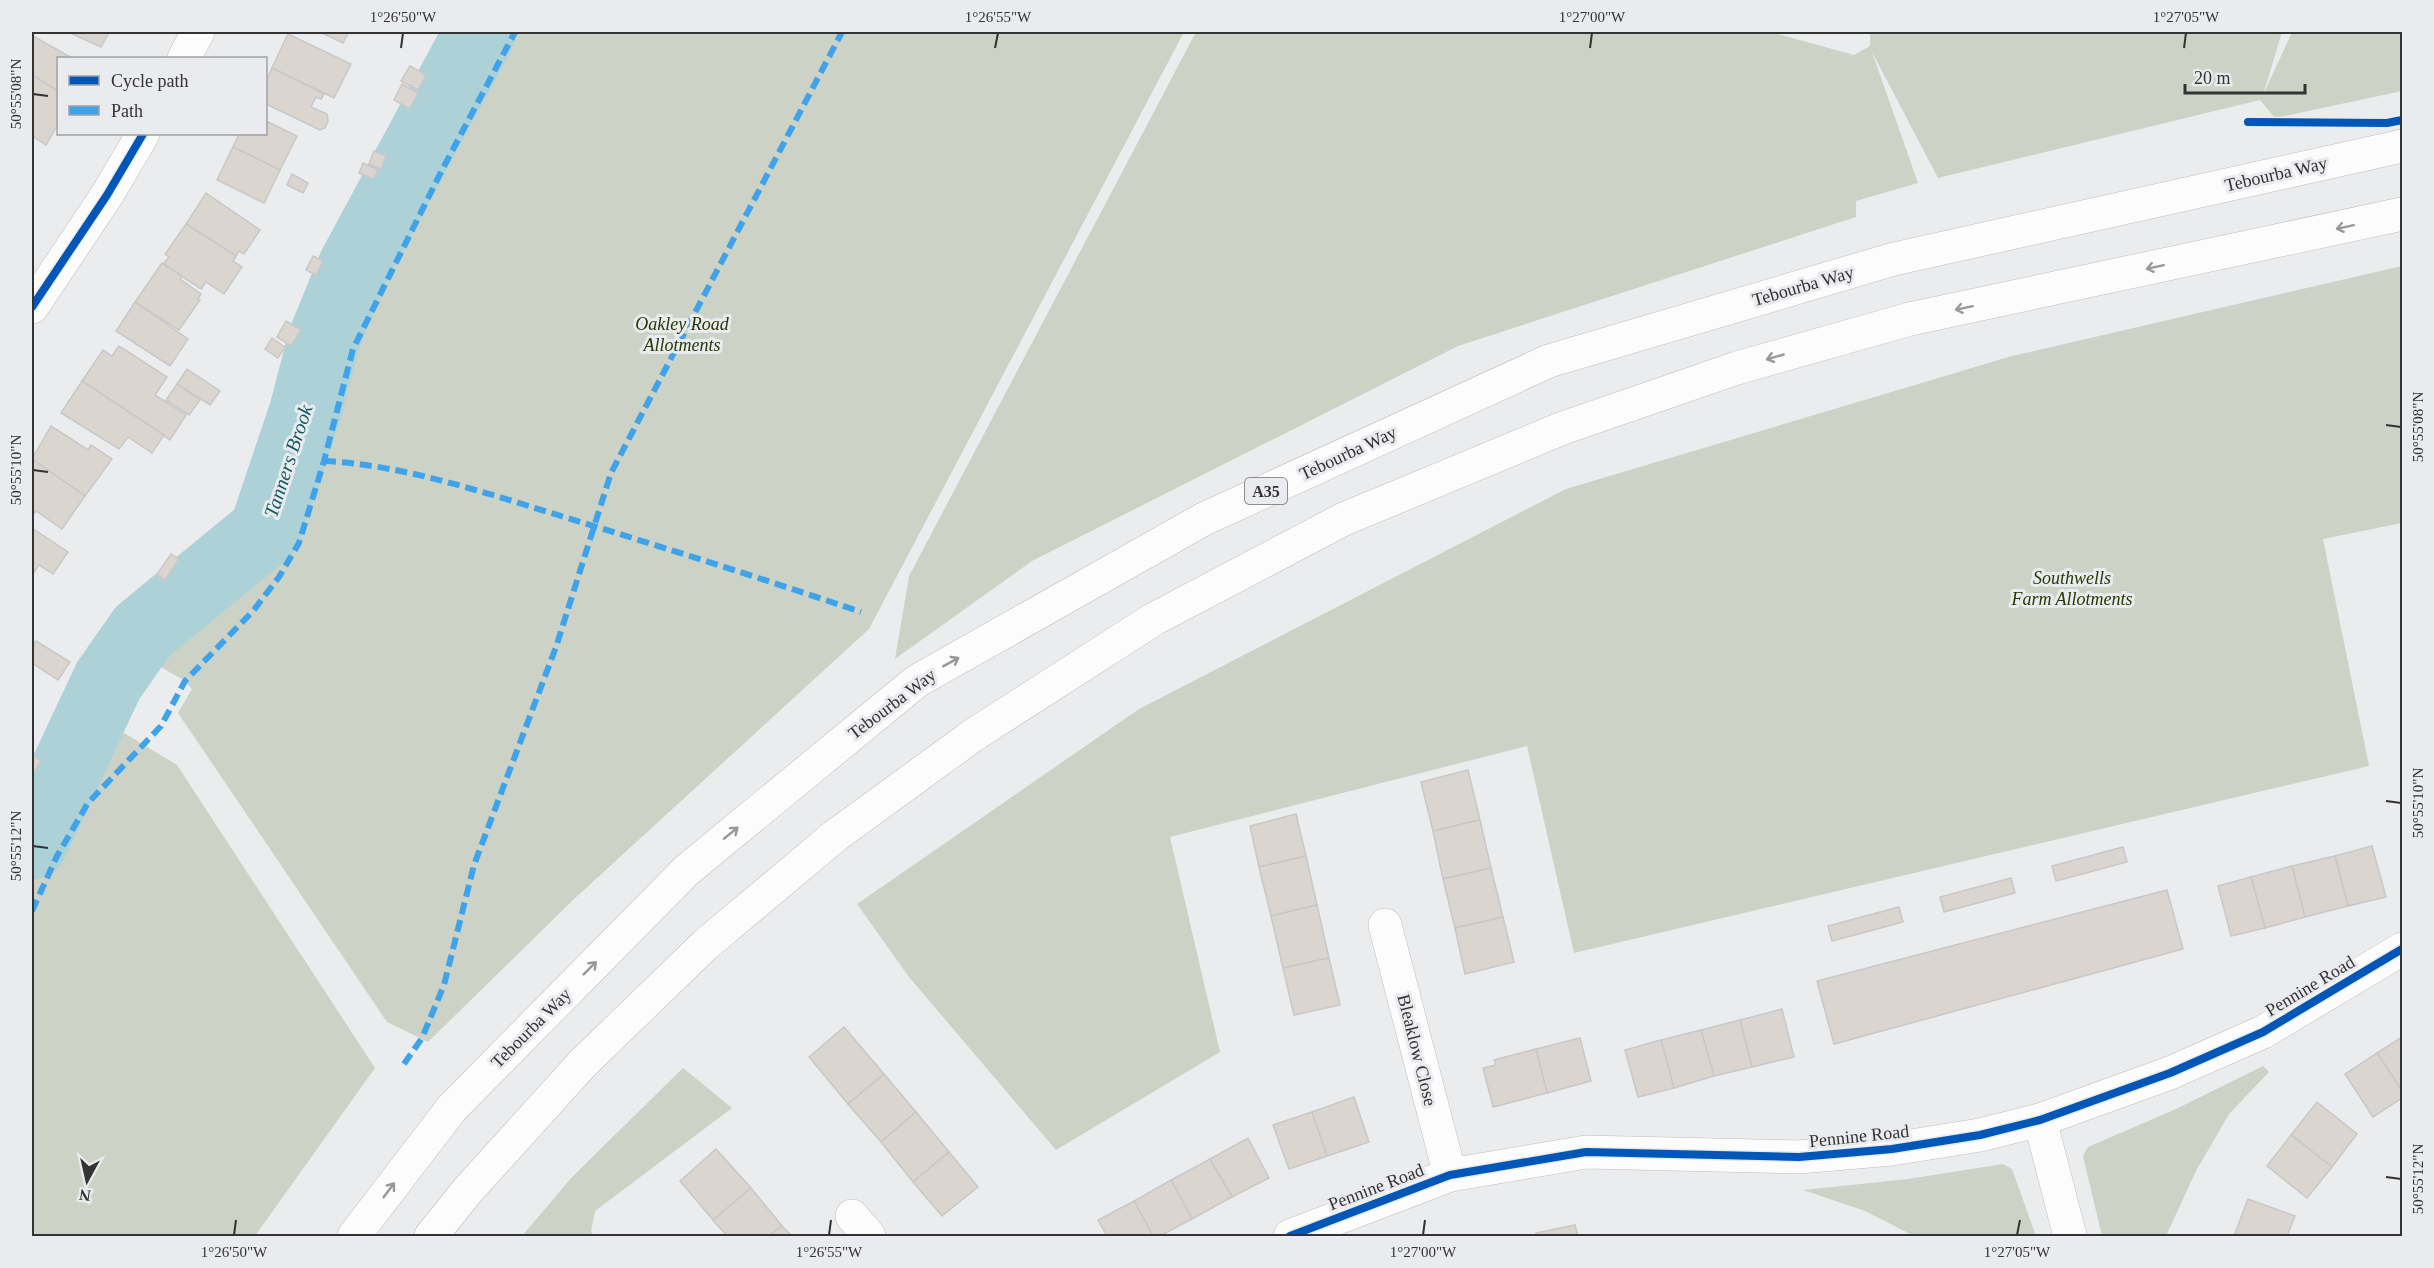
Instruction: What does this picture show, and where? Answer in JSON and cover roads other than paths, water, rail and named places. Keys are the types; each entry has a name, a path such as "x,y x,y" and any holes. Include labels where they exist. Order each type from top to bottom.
{"main road":[{"path":"185,57 198,32"},
{"path":"32,307 107,195 142,135"},
{"name":"Tebourba Way","path":"354,1236 452,1108 687,870 917,681 1204,519 1549,361 1894,260 2403,146"},
{"path":"431,1236 468,1190 582,1064 705,945 835,836 972,736 1154,619 1344,519 1563,428 1737,368 1910,319 2403,214"},
{"name":"Bleaklow Close","path":"1385,924 1450,1175"},
{"name":"Pennine Road","path":"1290,1236 1450,1175 1586,1152 1798,1157 1892,1149 1980,1135 2040,1120 2170,1073 2263,1032 2403,949"},
{"path":"2040,1120 2070,1236"}],"waterway":[{"name":"Tanners Brook","path":"32,843 108,681 143,631 265,531 305,412 324,339 354,266 480,32"}],"park label":[{"name":"Oakley Road Allotments","path":"682,334"},
{"name":"Southwells Farm Allotments","path":"2072,588"}]}
